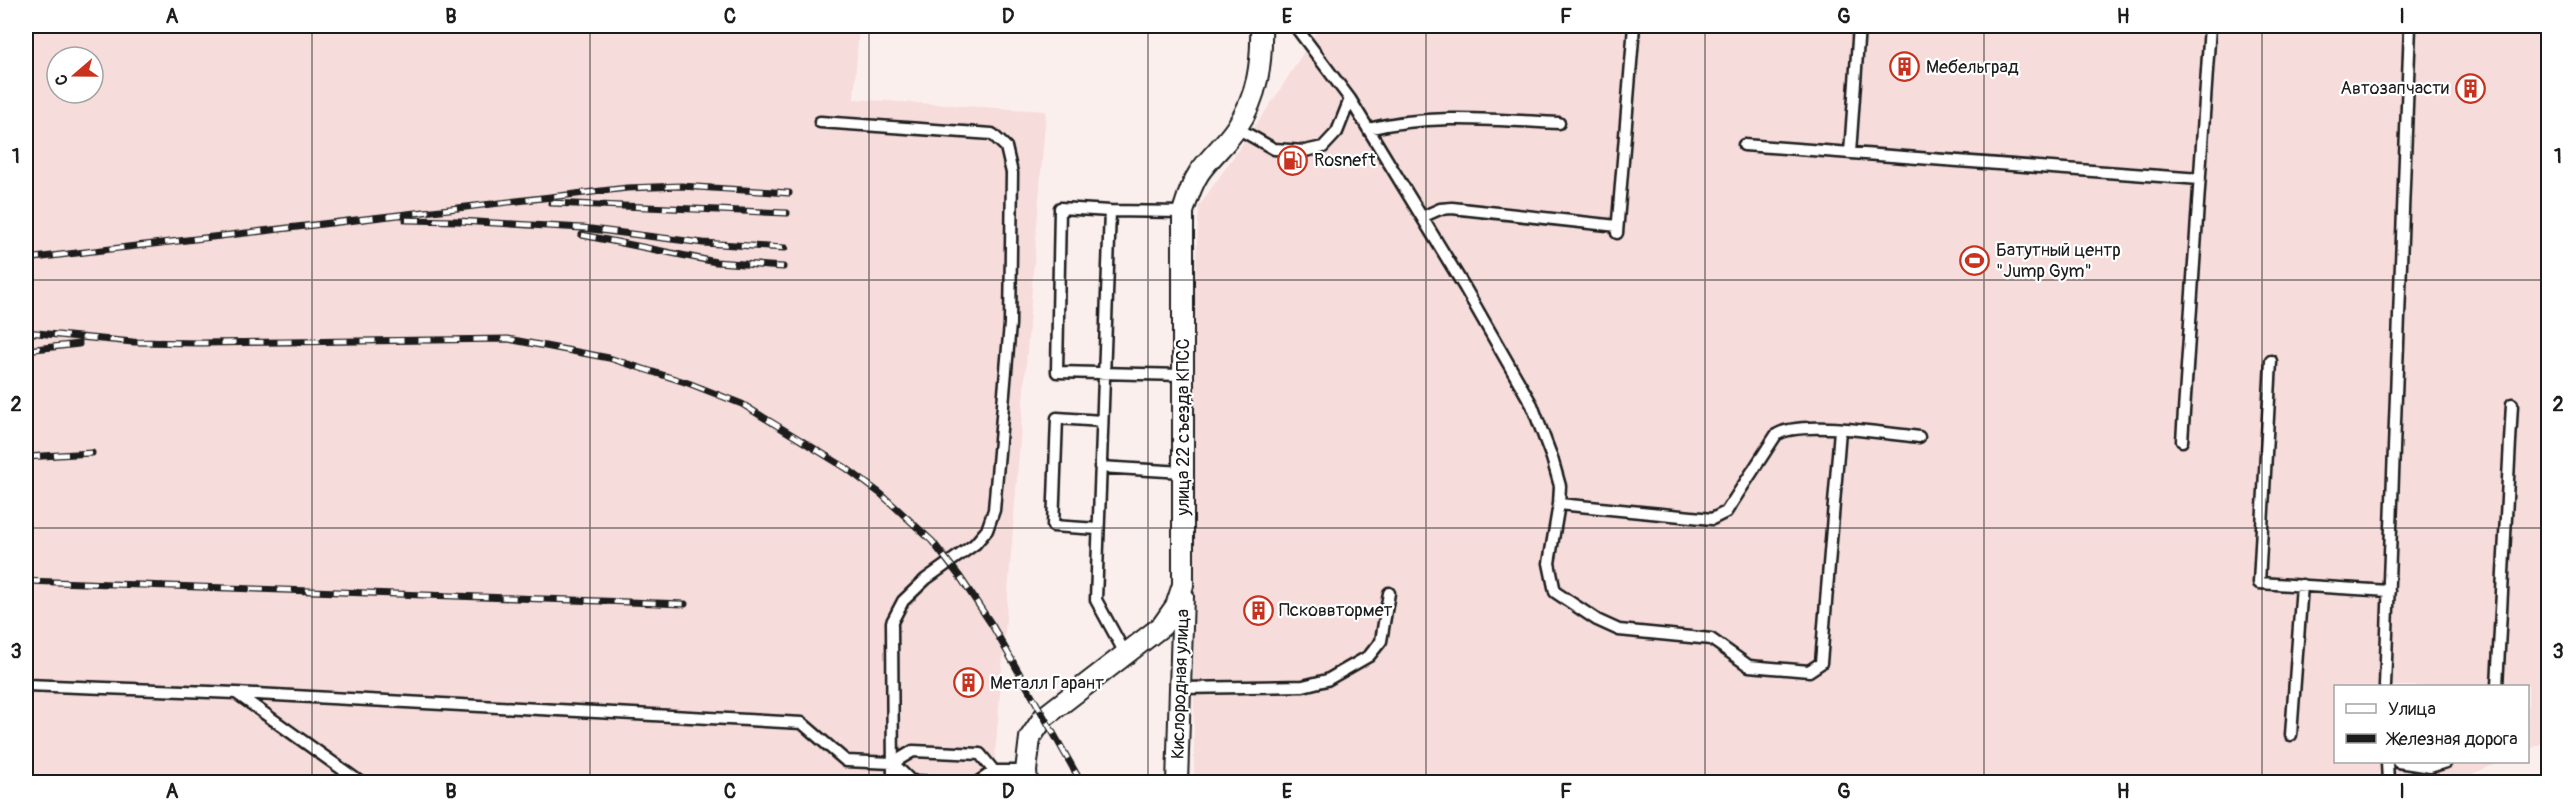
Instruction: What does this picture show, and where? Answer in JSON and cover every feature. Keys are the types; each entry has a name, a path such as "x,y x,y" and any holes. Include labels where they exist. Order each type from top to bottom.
{"street":[{"name":"улица 22 съезда КПСС","path":"1026,777 1030,738 1044,717 1151,636 1170,617 1183,585 1183,212 1199,173 1237,128 1250,104 1259,75 1261,26"},
{"name":"Кислородная улица","path":"1177,783 1183,585"}],"lane":[{"path":"1295,26 1350,99 1532,405 1560,486 1549,563 1555,592 1597,620 1619,630 1711,639 1749,666 1809,671 1821,663 1840,430"},
{"path":"1422,217 1440,209 1452,208 1617,229 1634,26"},
{"path":"1850,153 1859,26"},
{"path":"2182,441 2210,26"},
{"path":"2385,685 2410,26"},
{"path":"1237,128 1274,149 1305,151 1323,147 1337,132 1350,99"},
{"path":"1368,129 1392,123 1460,117 1559,123"},
{"path":"820,122 992,134 1006,147 1012,173 1010,324 994,510 987,530 975,544 926,579 903,601 892,622 893,783"},
{"path":"1744,145 2199,179"},
{"path":"1183,212 1060,208 1056,372 1183,375"},
{"path":"1110,211 1096,600 1126,655"},
{"path":"2271,361 2259,583 2389,591"},
{"path":"2498,685 2512,404"},
{"path":"1098,529 1053,526 1057,418 1102,421"},
{"path":"1559,504 1712,519 1726,512 1776,435 1785,429 1840,430 1919,437"},
{"path":"1101,467 1183,472"},
{"path":"2291,735 2302,585"},
{"path":"1181,688 1303,686 1327,680 1369,656 1381,641 1389,593"},
{"path":"26,685 236,693 802,723 846,761 893,763 913,751 980,754 994,771 1026,777"},
{"path":"236,693 360,783"},
{"path":"893,763 911,781 940,783"},
{"path":"2387,763 2388,783"},
{"path":"2404,763 2430,767 2443,763"},
{"path":"978,783 994,771"}],"shaded area":[{"path":"26,26 859,26 854,99 1046,111 993,782 26,782"},
{"path":"1320,26 2449,26 2548,33 2548,745 2540,744 2529,750 2529,685 2334,685 2334,763 2499,763 2452,782 1194,782 1193,315 1199,206 1278,93"}],"railway":[{"path":"26,259 627,188 681,186 789,193"},
{"path":"551,203 787,213"},
{"path":"406,220 583,228 703,243 785,248"},
{"path":"582,235 716,262 783,267"},
{"path":"26,332 133,342 201,343 508,339 609,358 688,383 742,404 846,468 881,494 932,541 960,577 992,625 1081,782"},
{"path":"26,350 79,344"},
{"path":"26,457 92,453"},
{"path":"26,581 685,604"}],"place":[{"name":"Мебельград","path":"1905,67"},
{"name":"Автозапчасти","path":"2470,88"},
{"name":"Rosneft","path":"1293,160"},
{"name":"Батутный центр \"Jump Gym\"","path":"1975,260"},
{"name":"Псковвтормет","path":"1258,610"},
{"name":"Металл Гарант","path":"969,683"}]}
